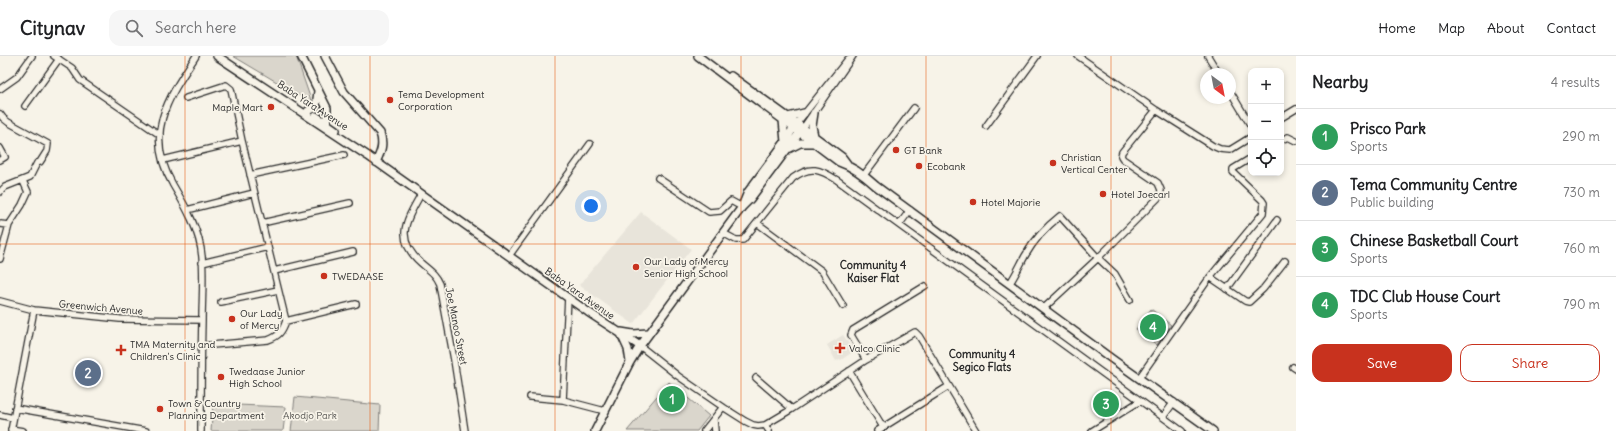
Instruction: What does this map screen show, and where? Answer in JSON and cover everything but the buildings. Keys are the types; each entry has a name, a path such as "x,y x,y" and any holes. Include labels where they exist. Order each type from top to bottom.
{"main road":[{"name":"Baba Yara Avenue","path":"216,56 327,126"},
{"path":"301,56 327,108 327,126"},
{"path":"324,56 344,92 380,133 382,145 376,162"},
{"path":"703,57 740,89 786,119 814,140 842,157 849,165 1213,431"},
{"name":"Baba Yara Avenue","path":"264,86 280,93 308,112 421,194 617,332 640,346"},
{"path":"308,112 316,107 318,91"},
{"path":"786,119 804,113"},
{"path":"814,113 812,126 814,140"},
{"path":"786,119 787,145"},
{"path":"595,431 630,362 648,333 742,207 750,199 787,145 795,126"},
{"path":"787,145 802,131"},
{"path":"787,145 814,140"},
{"path":"617,332 633,334 648,333"},
{"path":"617,332 626,342 630,362"}],"street":[{"path":"0,89 17,77 32,56"},
{"path":"196,56 169,99 163,115 160,134 160,149 172,183 187,210 201,245 201,431"},
{"path":"795,126 804,113 852,56"},
{"path":"802,131 852,56"},
{"path":"986,126 1037,56"},
{"path":"1078,56 1156,110 1216,148 1231,150 1248,139"},
{"path":"1208,56 1215,68"},
{"path":"25,106 57,58 72,68 80,80 160,134"},
{"path":"186,98 226,85 230,87 254,193 286,321 282,332 268,340 202,346"},
{"path":"1236,102 1248,121"},
{"path":"864,175 914,108"},
{"path":"1284,116 1296,109"},
{"path":"1044,308 1098,258 1160,194 1161,188 1158,183 1123,159 1121,156 1122,152 1156,110"},
{"path":"0,114 8,122 48,144 47,151 40,162 37,163 30,177 10,185 0,192"},
{"path":"1284,139 1291,137 1296,142"},
{"path":"163,160 242,141"},
{"path":"509,256 590,144"},
{"path":"0,148 5,157 0,160"},
{"path":"250,176 344,155"},
{"path":"1140,378 1210,277 1263,213 1264,203 1262,200 1232,172 1233,169 1248,160"},
{"path":"723,232 736,240 743,240 793,178 804,171 816,169 831,176 1182,431"},
{"path":"658,178 709,212 720,211 731,201 742,207"},
{"path":"0,259 9,225 22,205 28,192 23,181"},
{"path":"187,210 254,193"},
{"name":"Joe Manoo Street","path":"421,194 406,222 404,233 406,245 414,256 437,278 440,284 465,431"},
{"path":"262,223 350,202"},
{"path":"899,225 910,210"},
{"path":"1010,283 1018,272 1026,254 1035,240 1046,227 1060,216 1098,258 1115,274 1130,300"},
{"path":"1227,289 1278,220"},
{"path":"757,223 819,268 843,306"},
{"path":"0,224 9,225"},
{"path":"202,263 268,247"},
{"path":"274,271 353,252"},
{"path":"1210,277 1245,301 1251,301 1263,289 1285,261"},
{"path":"866,360 851,335 852,332 925,286"},
{"path":"221,302 278,290"},
{"path":"563,400 568,297"},
{"name":"Greenwich Avenue","path":"0,300 34,310 120,319 202,320"},
{"path":"286,321 356,304"},
{"path":"24,431 11,430 34,310"},
{"path":"640,346 678,376 723,407 753,425 765,425 866,360 915,332 919,336 976,431"},
{"path":"849,371 883,427"},
{"path":"756,378 792,409"},
{"path":"877,431 949,386"},
{"path":"530,397 563,400 605,411"},
{"path":"1092,431 1140,401"},
{"path":"1162,417 1174,402"},
{"path":"704,431 723,407"},
{"path":"15,408 146,431"},
{"path":"0,415 13,418"},
{"path":"714,420 715,431"},
{"path":"765,425 768,431"}],"shaded area":[{"name":"Our Lady of Mercy Senior High School","path":"641,212 691,249 633,324 579,285"},
{"name":"Valco Clinic","path":"843,335 854,351 841,360 836,361 827,345"}],"green space":[{"path":"233,56 296,56 312,103"},
{"path":"1151,309 1171,325 1157,345 1136,329"},
{"path":"669,382 709,416 697,431 627,431"},
{"path":"1106,393 1116,409 1106,415 1096,398"},
{"name":"Akodjo Park","path":"295,397 380,405 379,431 291,431"},
{"path":"213,404 286,407 283,431 211,431"}],"place":[{"name":"Tema Development Corporation","path":"390,100"},
{"name":"Maple Mart","path":"271,107"},
{"name":"GT Bank","path":"896,150"},
{"name":"Christian Vertical Center","path":"1053,163"},
{"name":"Ecobank","path":"919,166"},
{"name":"Hotel Joecarl","path":"1103,194"},
{"name":"Hotel Majorie","path":"973,202"},
{"name":"Our Lady of Mercy Senior High School","path":"636,267"},
{"name":"TWEDAASE","path":"324,276"},
{"name":"Our Lady of Mercy","path":"232,319"},
{"name":"TDC Club House Court","path":"1153,327"},
{"name":"Valco Clinic","path":"840,348"},
{"name":"TMA Maternity and Children's Clinic","path":"121,350"},
{"name":"Tema Community Centre","path":"88,373"},
{"name":"Twedaase Junior High School","path":"221,377"},
{"name":"Prisco Park","path":"672,399"},
{"name":"Chinese Basketball Court","path":"1106,404"},
{"name":"Town & Country Planning Department","path":"160,409"}],"district":[{"name":"Community 4 Kaiser Flat","path":"873,271"},
{"name":"Community 4 Segico Flats","path":"982,360"}]}
